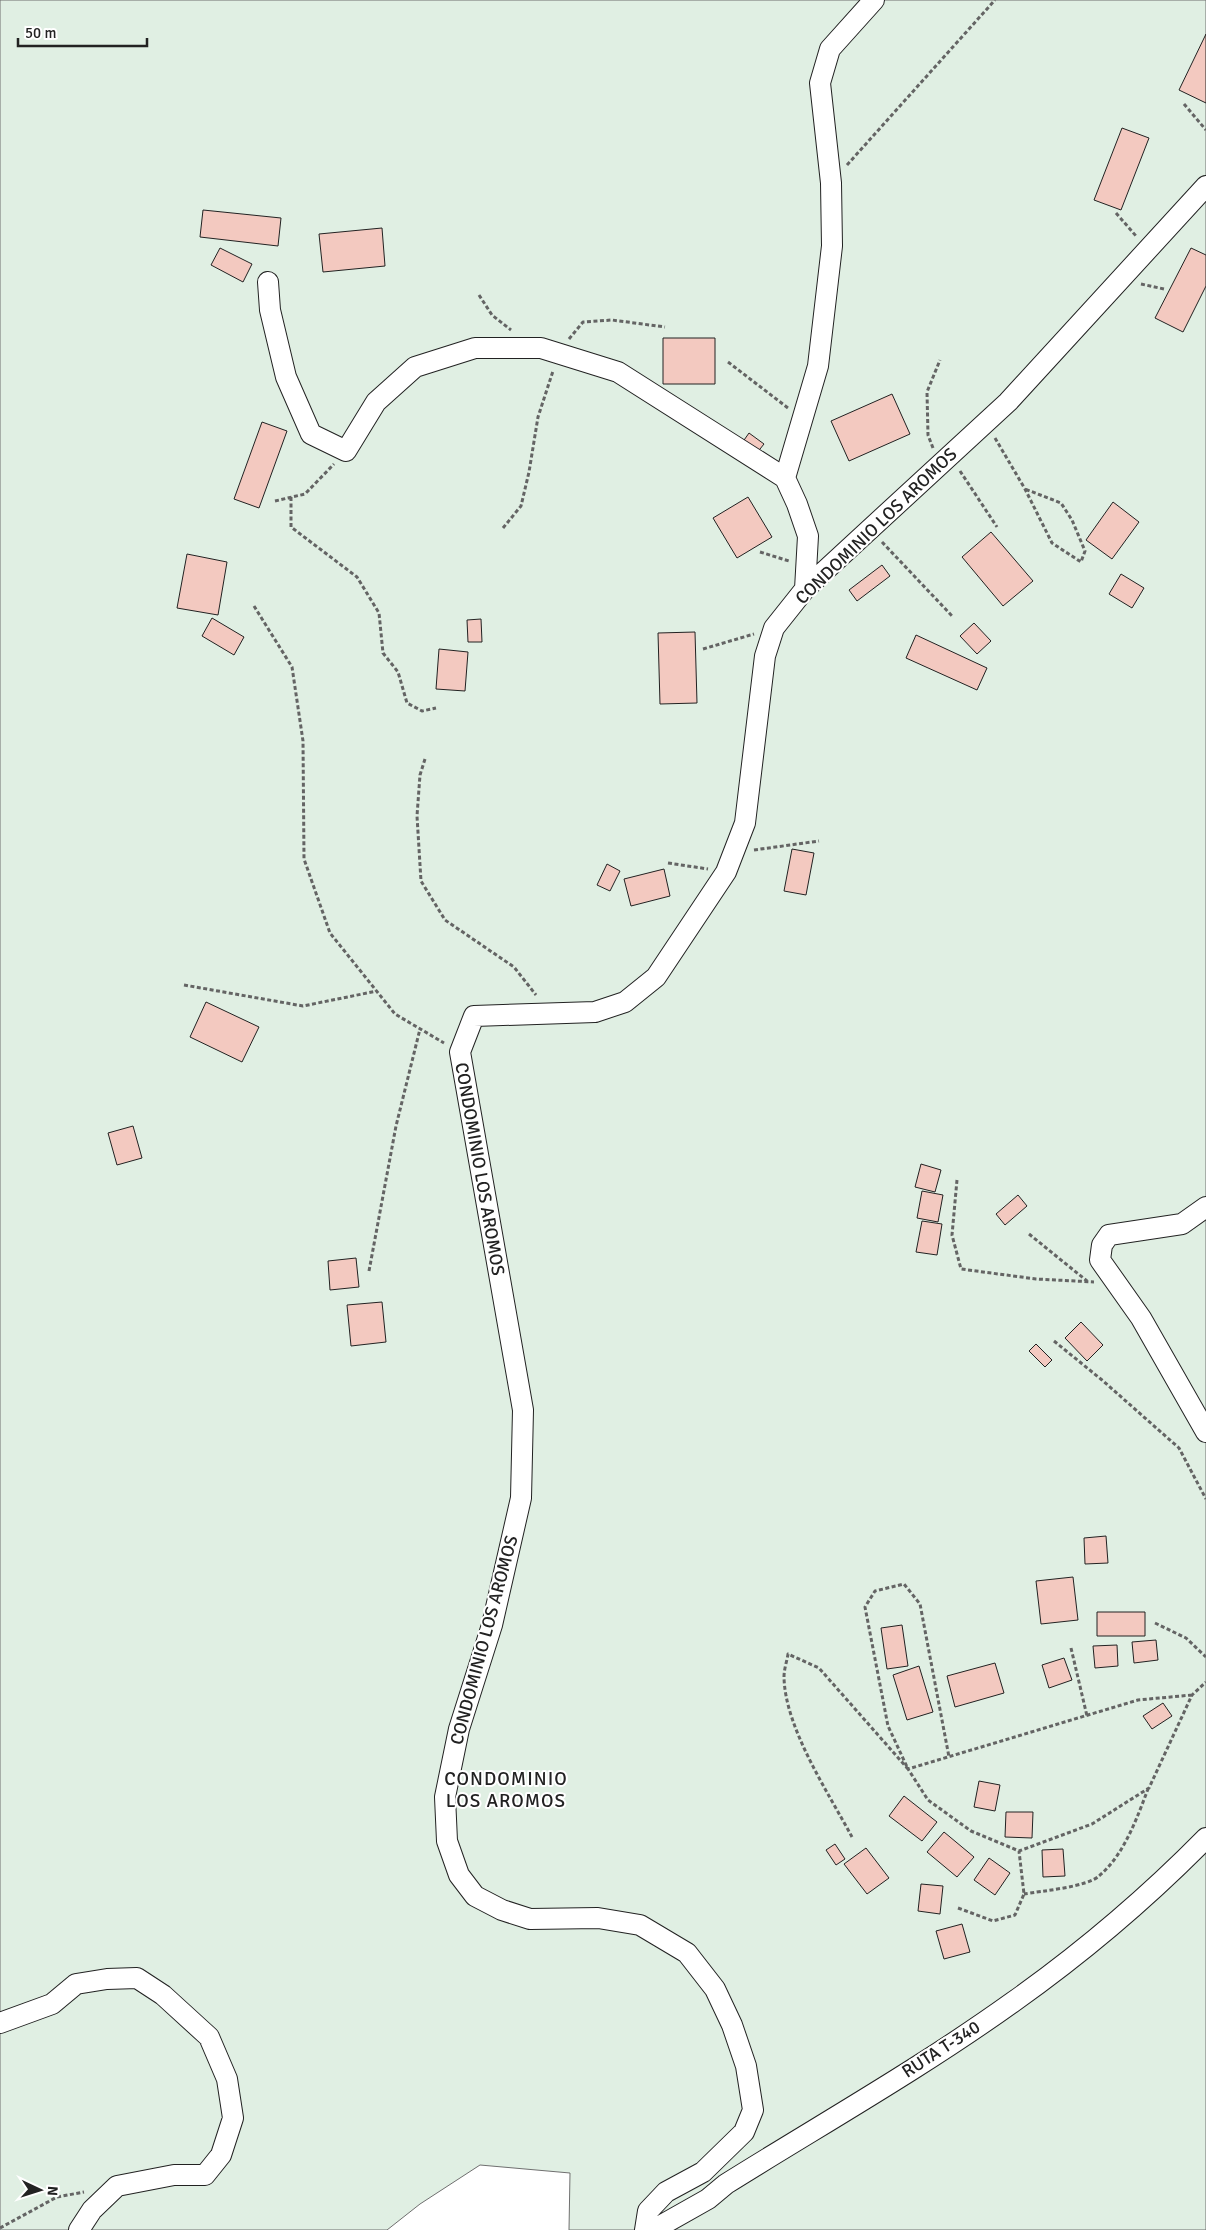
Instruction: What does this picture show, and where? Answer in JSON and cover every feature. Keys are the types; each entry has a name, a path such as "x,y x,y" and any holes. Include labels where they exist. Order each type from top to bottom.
{"street":[{"path":"785,478 818,366 832,246 831,182 820,82 830,49 874,0"},
{"name":"CONDOMINIO LOS AROMOS","path":"645,2230 648,2211 666,2192 703,2172 744,2132 753,2110 746,2066 732,2026 715,1989 687,1953 640,1926 598,1918 530,1919 502,1910 476,1896 459,1875 447,1841 445,1797 459,1729 492,1625 521,1498 523,1410 460,1052 474,1016 595,1012 625,1002 656,976 726,872 745,823 765,656 774,628 805,589 1008,402 1206,186"},
{"path":"268,282 270,310 286,377 311,434 346,451 376,402 414,367 475,348 541,348 618,372 785,478 797,504 808,536 805,589"},
{"path":"1206,1207 1182,1224 1109,1235 1102,1245 1100,1260 1141,1318 1206,1432"},
{"name":"RUTA T-340","path":"654,2230 708,2199 726,2184 965,2035 1013,2002 1104,1932 1148,1894 1206,1838"},
{"path":"0,2023 52,2004 76,1984 107,1979 137,1978 163,1995 209,2037 227,2079 233,2118 221,2155 205,2175 174,2175 117,2186 92,2210 79,2230"}],"path":[{"path":"831,182 995,0"},
{"path":"1184,104 1206,130"},
{"path":"1116,213 1148,249"},
{"path":"480,295 492,315 513,331"},
{"path":"504,528 521,506 538,417 561,348 583,322 612,320 665,327"},
{"path":"940,360 927,392 928,435 997,527"},
{"path":"728,362 802,419"},
{"path":"986,422 1025,489 1052,543 1081,562 1085,551 1072,520 1061,503 1025,489"},
{"path":"275,501 306,494 346,451"},
{"path":"291,497 291,527 357,577 379,612 383,653 398,672 407,703 422,711 436,708"},
{"path":"869,529 953,617"},
{"path":"760,552 807,566"},
{"path":"254,606 292,667 303,741 304,859 330,933 396,1014 460,1052"},
{"path":"703,649 774,628"},
{"path":"425,759 420,776 417,816 421,881 445,920 514,967 550,1013"},
{"path":"733,852 819,840"},
{"path":"668,862 726,872"},
{"path":"184,985 303,1006 377,991"},
{"path":"369,1271 396,1126 420,1029"},
{"path":"958,1180 952,1235 961,1268 1036,1279 1117,1283"},
{"path":"1029,1234 1087,1282"},
{"path":"1054,1341 1102,1380 1179,1448 1206,1499"},
{"path":"948,1757 920,1604 904,1584 875,1591 865,1607 888,1726 908,1769 928,1800 971,1831 1018,1851 1092,1824 1149,1788"},
{"path":"1155,1623 1186,1638 1206,1657"},
{"path":"1071,1648 1087,1716"},
{"path":"852,1837 801,1741 788,1704 784,1675 788,1654 819,1668 908,1769"},
{"path":"1024,1894 1070,1886 1098,1877 1127,1842 1149,1788 1192,1695 1206,1682"},
{"path":"908,1769 1138,1700 1192,1695"},
{"path":"958,1908 993,1921 1015,1915 1024,1894 1018,1851"},
{"path":"0,2228 56,2197 117,2186"}],"green space":[{"path":"0,0 1206,0 1206,2230 569,2230 570,2173 480,2165 420,2204 387,2230 0,2230"}],"building":[{"path":"1206,34 1206,103 1179,90"},
{"path":"1122,128 1149,138 1121,210 1094,200"},
{"path":"203,210 281,218 278,246 200,237"},
{"path":"382,228 385,266 323,272 319,234"},
{"path":"220,248 252,264 243,282 211,265"},
{"path":"1191,248 1206,255 1206,286 1183,332 1155,318"},
{"path":"663,338 715,338 715,384 663,384"},
{"path":"892,394 910,434 849,461 831,421"},
{"path":"262,422 287,431 259,508 234,499"},
{"path":"749,433 764,444 756,454 742,443"},
{"path":"748,497 772,537 737,558 713,518"},
{"path":"1113,502 1139,522 1112,559 1086,540"},
{"path":"991,532 1033,581 1003,606 962,557"},
{"path":"187,554 227,562 218,615 177,608"},
{"path":"882,565 890,576 857,601 849,590"},
{"path":"1121,574 1144,588 1132,608 1109,594"},
{"path":"212,618 244,637 234,655 202,636"},
{"path":"481,619 482,642 468,642 467,620"},
{"path":"974,623 991,641 977,654 960,636"},
{"path":"695,632 697,703 660,704 658,633"},
{"path":"916,635 987,668 977,690 906,658"},
{"path":"439,649 468,652 465,691 436,689"},
{"path":"792,849 814,853 806,895 784,891"},
{"path":"607,864 620,871 610,891 597,885"},
{"path":"664,869 670,896 631,906 624,879"},
{"path":"206,1002 259,1027 242,1062 190,1037"},
{"path":"133,1126 142,1158 117,1165 108,1133"},
{"path":"921,1164 941,1170 935,1192 915,1187"},
{"path":"922,1191 943,1195 938,1222 917,1218"},
{"path":"1018,1195 1027,1206 1005,1225 996,1214"},
{"path":"922,1221 942,1224 937,1255 916,1252"},
{"path":"356,1258 359,1287 330,1290 328,1261"},
{"path":"382,1302 386,1342 351,1346 347,1305"},
{"path":"1081,1322 1103,1345 1087,1361 1065,1338"},
{"path":"1036,1344 1052,1360 1045,1367 1029,1351"},
{"path":"1106,1536 1108,1563 1085,1564 1084,1538"},
{"path":"1073,1577 1078,1620 1041,1624 1036,1581"},
{"path":"1097,1612 1145,1612 1145,1636 1097,1636"},
{"path":"902,1625 908,1666 887,1669 881,1628"},
{"path":"1156,1640 1158,1660 1134,1663 1132,1642"},
{"path":"1117,1645 1118,1666 1095,1668 1093,1646"},
{"path":"1064,1658 1072,1680 1049,1688 1042,1665"},
{"path":"995,1663 1004,1693 955,1707 947,1676"},
{"path":"919,1666 933,1712 907,1720 893,1675"},
{"path":"1163,1703 1172,1716 1152,1729 1143,1716"},
{"path":"979,1781 1000,1785 995,1811 974,1807"},
{"path":"904,1796 937,1822 922,1841 889,1816"},
{"path":"1006,1812 1033,1812 1032,1838 1005,1837"},
{"path":"944,1832 974,1857 957,1877 927,1852"},
{"path":"835,1844 845,1859 836,1865 826,1850"},
{"path":"866,1848 889,1878 867,1894 844,1864"},
{"path":"1063,1849 1065,1876 1043,1877 1042,1850"},
{"path":"989,1858 1010,1873 995,1895 974,1880"},
{"path":"921,1884 943,1886 940,1914 918,1911"},
{"path":"962,1924 970,1952 944,1959 936,1931"}],"district":[{"name":"CONDOMINIO LOS AROMOS","path":"506,1790"}]}
